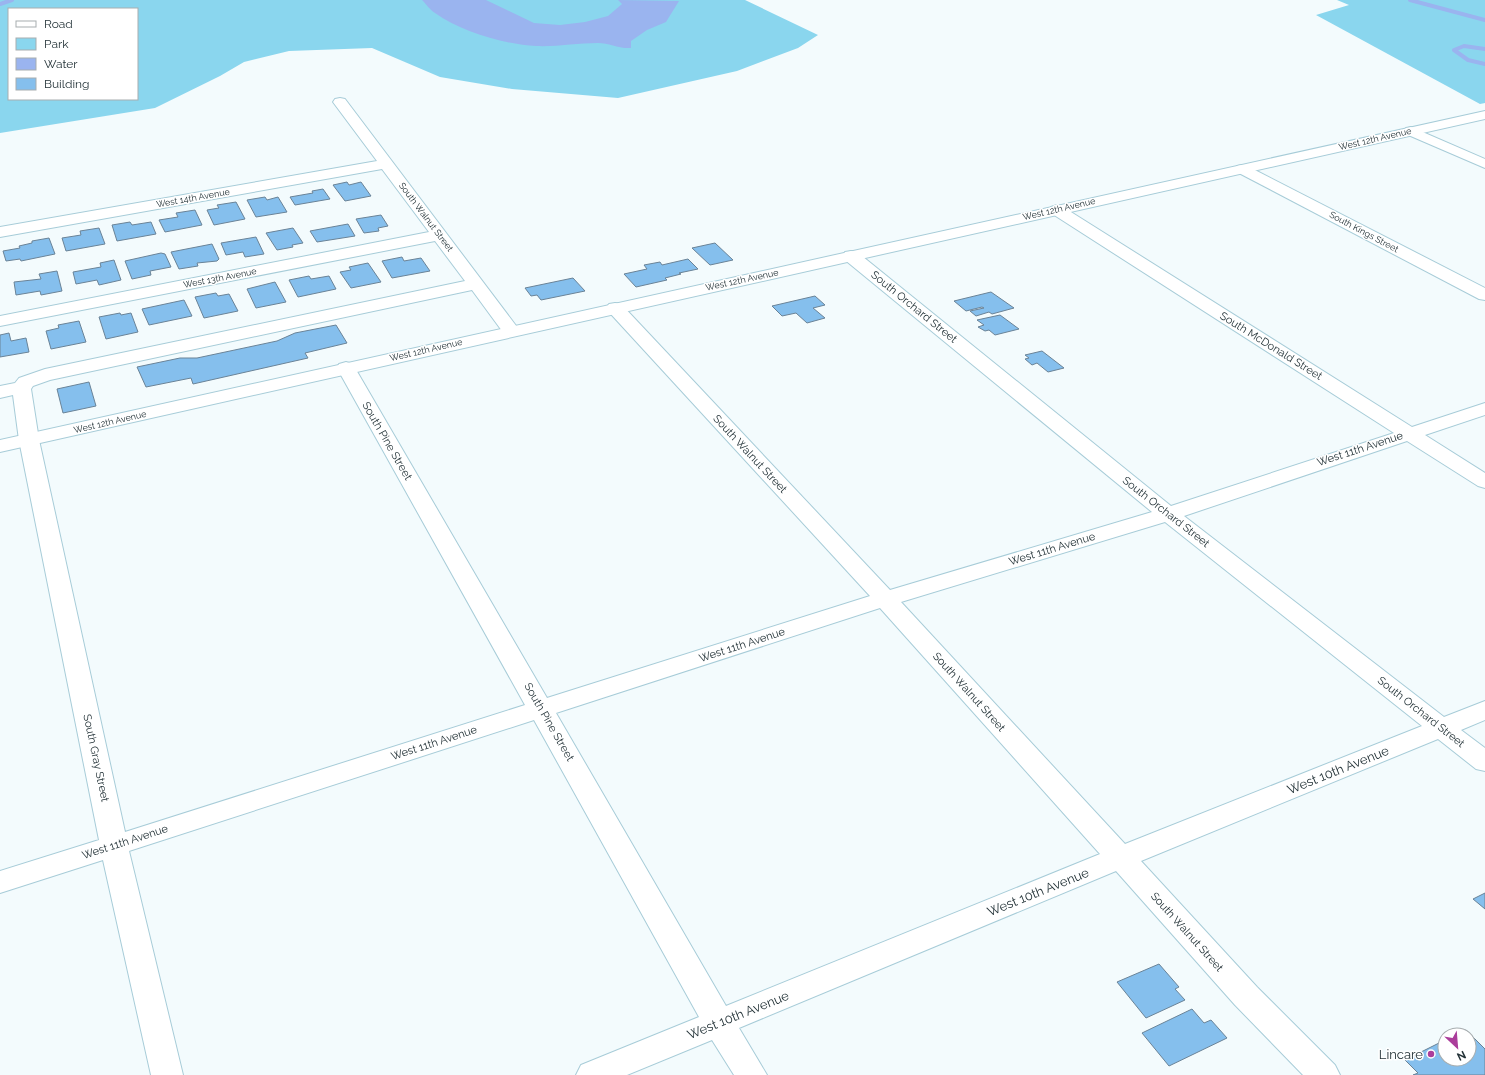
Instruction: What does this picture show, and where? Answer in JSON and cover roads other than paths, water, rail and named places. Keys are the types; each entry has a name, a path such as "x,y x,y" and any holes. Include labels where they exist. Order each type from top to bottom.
{"street":[{"name":"South Walnut Street","path":"340,102 475,284 512,331"},
{"name":"West 12th Avenue","path":"0,446 1485,115"},
{"path":"1411,131 1485,164"},
{"name":"West 14th Avenue","path":"0,232 386,164"},
{"name":"South Kings Street","path":"1242,168 1485,295"},
{"name":"South McDonald Street","path":"1057,210 1407,434 1485,482"},
{"name":"West 13th Avenue","path":"0,321 439,234"},
{"name":"South Orchard Street","path":"851,256 1168,514 1485,762"},
{"path":"0,392 21,388 26,382 45,375 475,284"},
{"name":"South Walnut Street","path":"615,308 885,599 1246,996 1324,1075"},
{"name":"South Pine Street","path":"346,368 542,709 719,1023 751,1075"},
{"name":"South Gray Street","path":"21,388 29,440 114,845 167,1075"},
{"name":"West 11th Avenue","path":"0,882 885,599 1168,514 1485,409"},
{"name":"West 10th Avenue","path":"592,1075 1485,710"}],"water":[{"path":"422,0 486,0 534,23 560,25 585,22 608,16 622,4 618,0 679,1 666,22 647,30 631,41 631,48 627,48 598,43 536,46 497,40 470,31 446,20 433,12"}],"waterway":[{"path":"0,4 12,0"},
{"path":"1410,0 1485,20"},
{"path":"1485,49 1464,46 1454,50 1468,60 1485,64"}],"place":[{"name":"Lincare","path":"1431,1054"}]}
